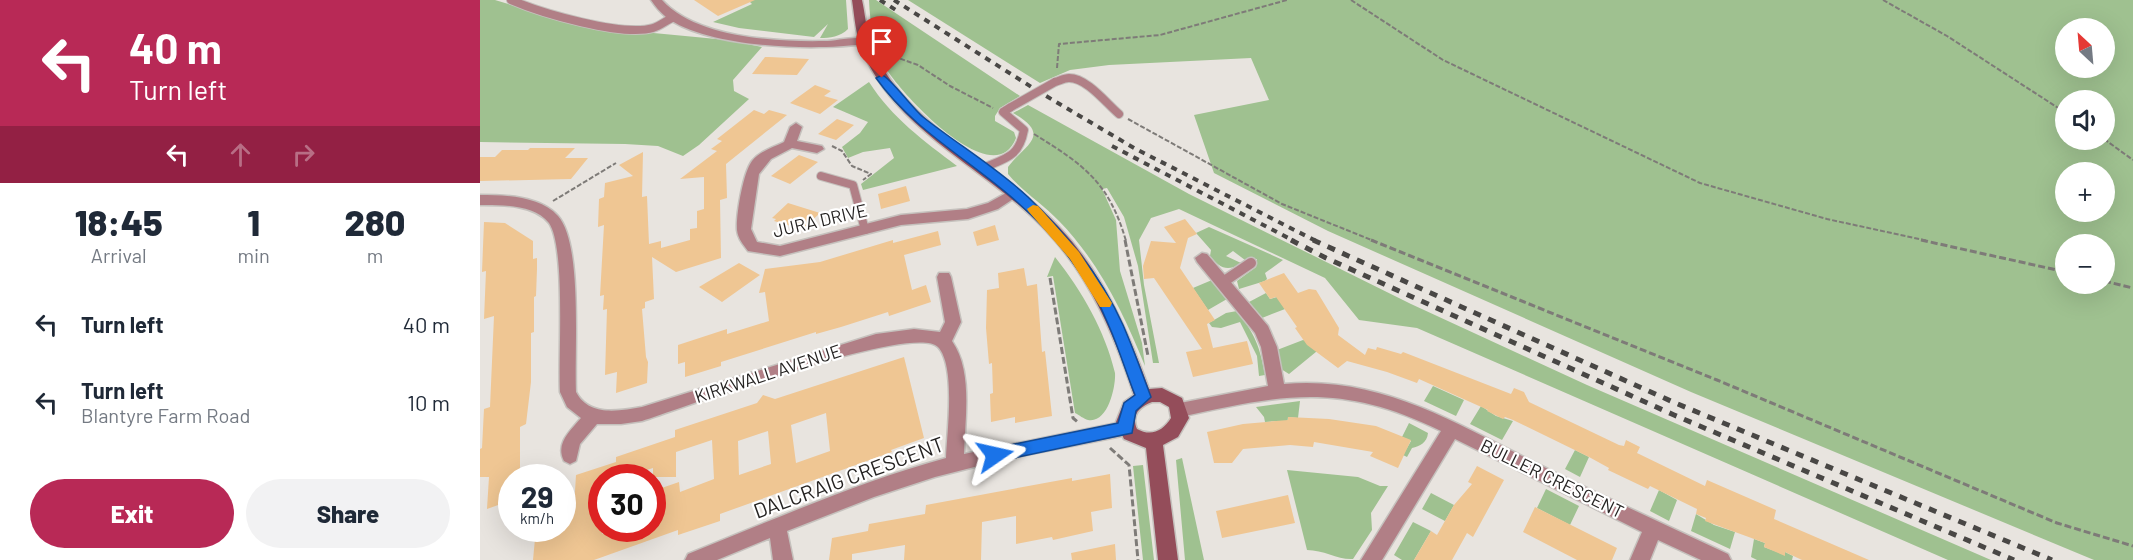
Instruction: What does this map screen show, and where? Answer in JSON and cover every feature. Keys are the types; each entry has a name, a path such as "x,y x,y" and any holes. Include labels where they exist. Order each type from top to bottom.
{"main road":[{"path":"857,0 866,46 882,78 904,105 931,129 1015,193 1054,231 1090,278 1116,324 1141,390"},
{"path":"1141,390 1162,395 1176,403 1180,410 1177,426 1163,438 1154,441 1135,437 1127,428 1125,422 1129,407 1141,390"},
{"path":"1154,441 1168,560"}],"street":[{"path":"656,0 674,17 731,36 788,43 866,46"},
{"path":"796,127 790,144 817,149"},
{"name":"JURA DRIVE","path":"790,144 766,156 758,163 752,174 744,229 747,240 753,248 780,251 901,220 975,213 1015,193"},
{"path":"480,200 512,201 539,210 553,219 561,230 564,245 568,392 575,405 593,416 571,442 570,456"},
{"path":"1202,258 1262,330 1269,347 1277,390"},
{"path":"944,277 952,322 943,342 950,351 955,379 955,463"},
{"name":"KIRKWALL AVENUE","path":"593,416 618,417 656,411 873,341 923,336 937,338 943,342"},
{"name":"BULLER CRESCENT","path":"1180,410 1277,390 1338,390 1379,398 1452,429 1721,560"},
{"name":"DALCRAIG CRESCENT","path":"695,560 868,491 955,463 1127,428"},
{"path":"1371,560 1452,429"},
{"path":"777,527 783,560"},
{"path":"1640,560 1653,528"}],"lane":[{"path":"511,0 545,12 585,22 627,27 652,28 674,17"},
{"path":"983,168 1010,156 1022,145 1024,130 1003,112 1055,82 1070,78 1087,86 1119,114"},
{"path":"821,176 854,185 865,230"},
{"path":"1223,282 1251,263"}],"path":[{"path":"1055,82 1059,44 1160,35 1287,0"},
{"path":"1351,0 1443,60 1701,183 1827,219 2055,270"},
{"path":"1883,0 1947,36 2055,106"},
{"path":"866,46 918,65 950,86 1003,112"},
{"path":"1119,114 1282,204 1728,385 2057,524 2133,546"},
{"path":"1024,130 1031,132 1070,157 1106,191 1118,214 1151,373 1141,390"},
{"path":"817,149 825,144 832,146 842,151 852,166 871,174 854,185"},
{"path":"2115,147 2133,160"},
{"path":"539,210 616,163"},
{"path":"1050,278 1073,418 1129,465 1138,560"},
{"path":"2115,284 2133,288"}],"green space":[{"path":"480,0 495,0 580,26 727,40 762,47 733,80 734,91 749,99 699,145 683,156 658,146 480,142"},
{"path":"748,0 846,0 848,29 842,34 820,38 828,24 814,37 739,28 713,22 752,4"},
{"path":"869,0 876,0 1020,96 1000,108 995,116 995,121 1014,132 1016,138 1005,152 989,155 969,148 949,134 910,99 887,70 879,53 872,27"},
{"path":"908,0 2133,0 2133,560 2094,560 1691,392 1328,231 1214,173 1194,115 1269,100 1251,58 1109,65 1070,70 1040,83"},
{"path":"869,82 898,118 957,166 863,190 861,184 894,158 890,148 863,152 848,158 842,147 860,133 868,122 833,107"},
{"path":"1028,105 1189,194 1411,304 1587,385 1991,560 1948,560 1417,328 1359,320 1325,278 1179,209 1151,218 1139,240 1144,285 1159,363 1153,363 1138,266 1124,217 1107,188 1102,189 1116,220 1120,271 1142,343 1145,366 1109,289 1086,254 1059,221 1008,174 1008,167 1032,140 1031,128 1013,113"},
{"path":"1209,227 1283,260 1265,273 1267,279 1265,281 1239,289 1237,281 1256,267 1257,259 1245,260 1233,251 1226,256 1241,263 1232,268 1220,266 1210,256 1211,250 1196,233"},
{"path":"1055,257 1099,327 1115,373 1109,403 1106,410 1095,420 1088,420 1075,413 1053,276 1047,277"},
{"path":"1212,280 1227,299 1208,310 1193,288"},
{"path":"1266,293 1270,299 1277,297 1285,309 1262,318 1249,302"},
{"path":"1237,311 1256,341 1265,375 1259,376 1257,356 1240,322 1221,328 1212,327 1209,323 1226,313"},
{"path":"1303,340 1322,347 1289,374 1281,369 1277,350"},
{"path":"1433,386 1464,400 1456,416 1424,401"},
{"path":"1300,401 1298,418 1288,417 1286,433 1279,434 1278,421 1265,422 1256,407"},
{"path":"1481,406 1496,416 1513,421 1502,440 1470,424"},
{"path":"1409,423 1428,433 1425,442 1412,448 1407,457 1403,455 1411,441 1402,437"},
{"path":"1575,450 1589,457 1580,477 1565,469"},
{"path":"1182,458 1204,560 1185,560 1176,460"},
{"path":"1143,465 1154,560 1143,560 1133,466"},
{"path":"1287,470 1358,477 1380,486 1388,486 1371,513 1372,530 1353,559 1307,550"},
{"path":"1546,489 1579,506 1570,525 1537,508"},
{"path":"1659,490 1677,500 1669,521 1650,511"},
{"path":"1431,493 1454,505 1445,521 1422,509"},
{"path":"1696,514 1714,525 1735,532 1730,549 1691,531"},
{"path":"1413,522 1431,531 1414,560 1402,560 1394,555"},
{"path":"1754,539 1765,543 1764,547 1793,556 1792,560 1757,560 1751,557"}],"building":[{"path":"694,0 755,0 718,16"},
{"path":"765,57 809,59 797,75 752,74"},
{"path":"815,85 831,91 824,96 838,100 820,114 790,103"},
{"path":"754,110 764,114 769,110 787,115 726,164 727,198 720,200 721,258 676,272 652,257 654,299 645,302 645,308 642,309 648,362 647,383 616,393 617,372 605,375 607,309 603,310 604,295 600,296 604,225 598,227 599,199 604,197 605,183 633,176 619,165 643,152 642,197 647,196 649,244 661,241 661,248 690,240 690,229 697,228 697,211 704,209 704,177 680,179 717,151 711,149 722,141 717,139"},
{"path":"837,119 854,125 836,140 818,134"},
{"path":"530,148 575,148 565,158 588,158 571,179 480,181 480,157 495,157 502,150 528,150"},
{"path":"799,155 818,162 790,184 771,176"},
{"path":"906,186 910,201 881,209 878,194"},
{"path":"788,203 820,213 805,227 798,228 774,221 776,219 772,218"},
{"path":"1185,219 1197,234 1188,238 1180,268 1215,320 1207,324 1213,348 1247,341 1253,364 1193,377 1186,352 1202,349 1154,278 1144,279 1143,266 1151,241 1176,243 1164,227"},
{"path":"484,222 505,223 533,241 533,259 537,258 534,332 531,333 531,382 526,424 520,427 520,464 498,464 498,505 487,509 489,477 480,477 480,449 482,448 484,409 490,407 494,316 484,319 486,271 482,272"},
{"path":"995,225 999,240 977,246 973,232"},
{"path":"938,231 941,245 904,255 912,290 926,285 931,302 889,316 888,312 816,334 816,332 721,362 721,366 685,377 685,362 678,364 678,345 727,329 727,334 769,321 765,292 759,293 765,269 820,262 893,240 893,243"},
{"path":"739,263 760,275 722,302 699,287"},
{"path":"1024,268 1027,286 1037,284 1042,352 1045,351 1052,416 1015,423 1015,417 991,422 990,394 993,393 992,363 989,364 986,328 987,290 999,288 998,273"},
{"path":"1284,273 1298,293 1309,289 1316,290 1339,328 1338,335 1365,355 1368,348 1376,350 1377,347 1401,354 1403,352 1511,394 1514,388 1524,392 1529,402 1619,445 1624,446 1626,440 1640,447 1637,453 1705,486 1707,480 1776,510 1774,519 1869,560 1802,560 1785,552 1785,556 1764,547 1765,543 1705,521 1706,518 1696,514 1697,509 1650,486 1648,489 1513,420 1505,417 1503,419 1419,379 1417,383 1347,361 1338,368 1307,345 1276,297 1270,299 1259,283"},
{"path":"904,357 924,438 891,450 892,452 720,514 720,521 678,535 678,530 666,534 666,486 679,482 680,492 714,479 712,440 676,452 676,477 666,477 666,464 610,464 616,462 616,457 675,437 675,430 757,403 763,395 775,399","holes":["826,413 830,451 796,463 791,425","768,431 771,464 739,475 738,441"]},
{"path":"1288,417 1329,419 1376,426 1411,440 1398,468 1370,456 1373,452 1314,442 1313,447 1290,445 1243,449 1232,463 1214,463 1207,432 1243,424 1288,420"},
{"path":"1477,466 1504,480 1473,537 1467,533 1452,560 1414,560 1431,531 1437,535 1454,505 1472,484 1468,482"},
{"path":"588,471 588,542 644,542 594,560 533,560 535,542 576,542 576,475"},
{"path":"1110,474 1112,508 1091,512 1093,531 1053,540 1052,537 1016,544 1016,516 982,522 981,560 904,560 905,545 852,554 852,560 829,560 832,538 868,531 869,524 925,514 926,505 1072,478 1072,481"},
{"path":"1288,495 1295,523 1222,538 1216,511"},
{"path":"1535,507 1617,548 1612,560 1577,560 1523,532"},
{"path":"1115,544 1116,560 1072,560 1071,553"}],"railway":[{"path":"880,0 899,12"},
{"path":"894,0 1041,93 1134,148 1316,241"},
{"path":"1112,146 1294,241"},
{"path":"1291,240 1326,258 1674,415 2014,560"},
{"path":"1313,240 1673,402 2052,560"}],"slow traffic":[{"path":"1033,209 1075,255 1105,303"}],"route":[{"path":"882,78 896,97 916,117 1022,199 1067,246 1090,278 1116,324 1143,397 1129,407 1125,422 1127,428 995,455"}]}
